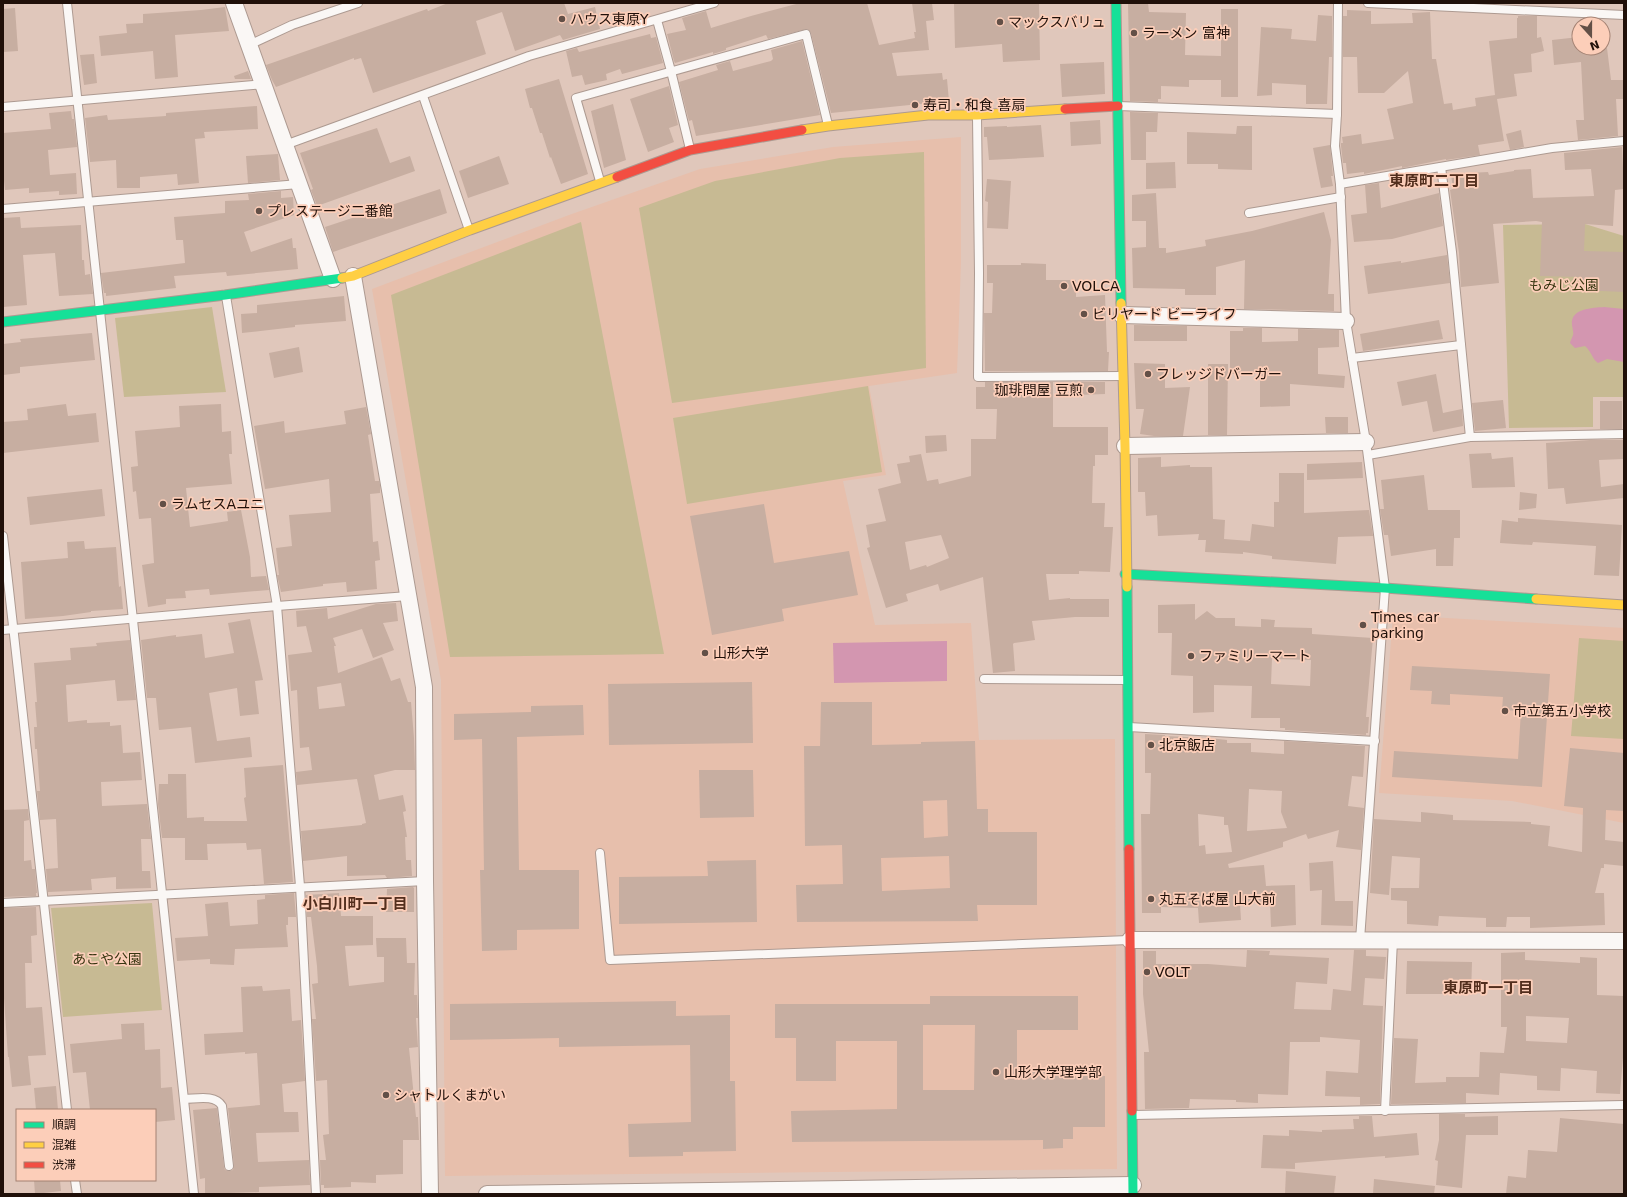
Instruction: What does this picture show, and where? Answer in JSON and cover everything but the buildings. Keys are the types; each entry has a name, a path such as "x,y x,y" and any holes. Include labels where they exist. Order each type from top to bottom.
{"street":[{"path":"234,3 334,279"},
{"path":"487,1194 1133,1189 1129,727 1125,574 1125,446 1122,376 1116,3"},
{"path":"3,322 225,296 353,276 470,230 690,150 828,126 928,115 977,115 1118,106"},
{"path":"353,276 424,687 425,881 430,1194"},
{"path":"1122,315 1346,321"},
{"path":"1125,446 1367,448"},
{"path":"1125,574 1385,588 1624,605"},
{"path":"1130,940 1624,941"}],"lane":[{"path":"67,3 99,311 134,619 194,1194"},
{"path":"249,45 292,25 358,3"},
{"path":"285,145 423,96 529,56 714,3"},
{"path":"1338,3 1337,114 1335,146 1341,197 1346,321 1367,448 1385,588 1360,940"},
{"path":"1368,3 1624,15"},
{"path":"656,20 671,71 690,150"},
{"path":"600,182 576,98 806,34 828,126"},
{"path":"3,107 77,102 264,84"},
{"path":"423,96 470,230"},
{"path":"1118,106 1337,114"},
{"path":"977,115 979,273 978,377 1122,376"},
{"path":"1340,184 1552,148 1624,141"},
{"path":"1441,167 1452,252 1470,437"},
{"path":"3,208 299,184"},
{"path":"1249,213 1341,197"},
{"path":"225,296 277,606 300,886 316,1194"},
{"path":"1352,358 1461,345"},
{"path":"1367,448 1470,437 1624,434"},
{"path":"3,536 67,1109"},
{"path":"3,630 408,596"},
{"path":"984,679 1127,680"},
{"path":"1129,727 1375,741"},
{"path":"600,853 610,960 1130,940"},
{"path":"3,903 300,886 425,881"},
{"path":"1385,1111 1393,940"},
{"path":"184,1099 215,1099 220,1102 222,1106 229,1166"},
{"path":"1133,1115 1624,1105"},
{"path":"75,1181 77,1194"}],"shaded area":[{"name":"山形大学","path":"961,137 961,262 957,373 869,386 886,475 843,481 875,625 971,623 979,740 1115,739 1117,1169 445,1176 441,680 372,289 569,215 700,169 833,147"},
{"path":"1604,307 1624,309 1624,362 1607,359 1598,363 1594,360 1585,346 1575,348 1570,343 1573,334 1572,319 1575,315 1583,310"},
{"name":"市立第五小学校","path":"1393,615 1624,628 1624,823 1512,801 1379,793"},
{"path":"947,641 947,681 834,683 833,643"}],"green space":[{"path":"924,152 926,368 672,403 639,208 715,181 840,158"},
{"path":"581,222 664,654 450,657 391,295"},
{"name":"もみじ公園","path":"1585,224 1624,236 1624,397 1593,397 1593,427 1509,428 1503,225"},
{"path":"212,307 226,392 124,397 115,318"},
{"path":"868,386 882,472 687,504 673,418"},
{"path":"1579,638 1624,641 1624,739 1571,736"},
{"name":"あこや公園","path":"152,903 162,1010 63,1017 51,908"}],"traffic: fast":[{"path":"1116,3 1121,303"},
{"path":"3,322 225,295 342,278"},
{"path":"1125,574 1385,588 1536,599"},
{"path":"1127,587 1129,849"},
{"path":"1132,1111 1133,1194"}],"traffic: slow":[{"path":"802,130 928,115 977,115 1065,109"},
{"path":"342,278 353,276 470,230 617,177"},
{"path":"1121,303 1127,587"},
{"path":"1536,599 1624,605"}],"traffic: jam":[{"path":"1065,109 1118,106"},
{"path":"617,177 690,150 802,130"},
{"path":"1129,849 1132,1111"}],"place":[{"name":"ハウス東原Y","path":"562,19"},
{"name":"マックスバリュ","path":"1000,22"},
{"name":"ラーメン 富神","path":"1134,33"},
{"name":"寿司・和食 喜扇","path":"915,105"},
{"name":"プレステージ二番館","path":"259,211"},
{"name":"VOLCA","path":"1064,286"},
{"name":"ビリヤード ビーライフ","path":"1084,314"},
{"name":"フレッジドバーガー","path":"1148,374"},
{"name":"珈琲問屋 豆煎","path":"1091,390"},
{"name":"ラムセスAユニ","path":"163,504"},
{"name":"Times car parking","path":"1363,625"},
{"name":"山形大学","path":"705,653"},
{"name":"ファミリーマート","path":"1191,656"},
{"name":"市立第五小学校","path":"1505,711"},
{"name":"北京飯店","path":"1151,745"},
{"name":"丸五そば屋 山大前","path":"1151,899"},
{"name":"VOLT","path":"1147,972"},
{"name":"山形大学理学部","path":"996,1072"},
{"name":"シャトルくまがい","path":"386,1095"}],"district":[{"name":"東原町二丁目","path":"1434,181"},
{"name":"小白川町一丁目","path":"355,904"},
{"name":"東原町一丁目","path":"1488,988"}]}
